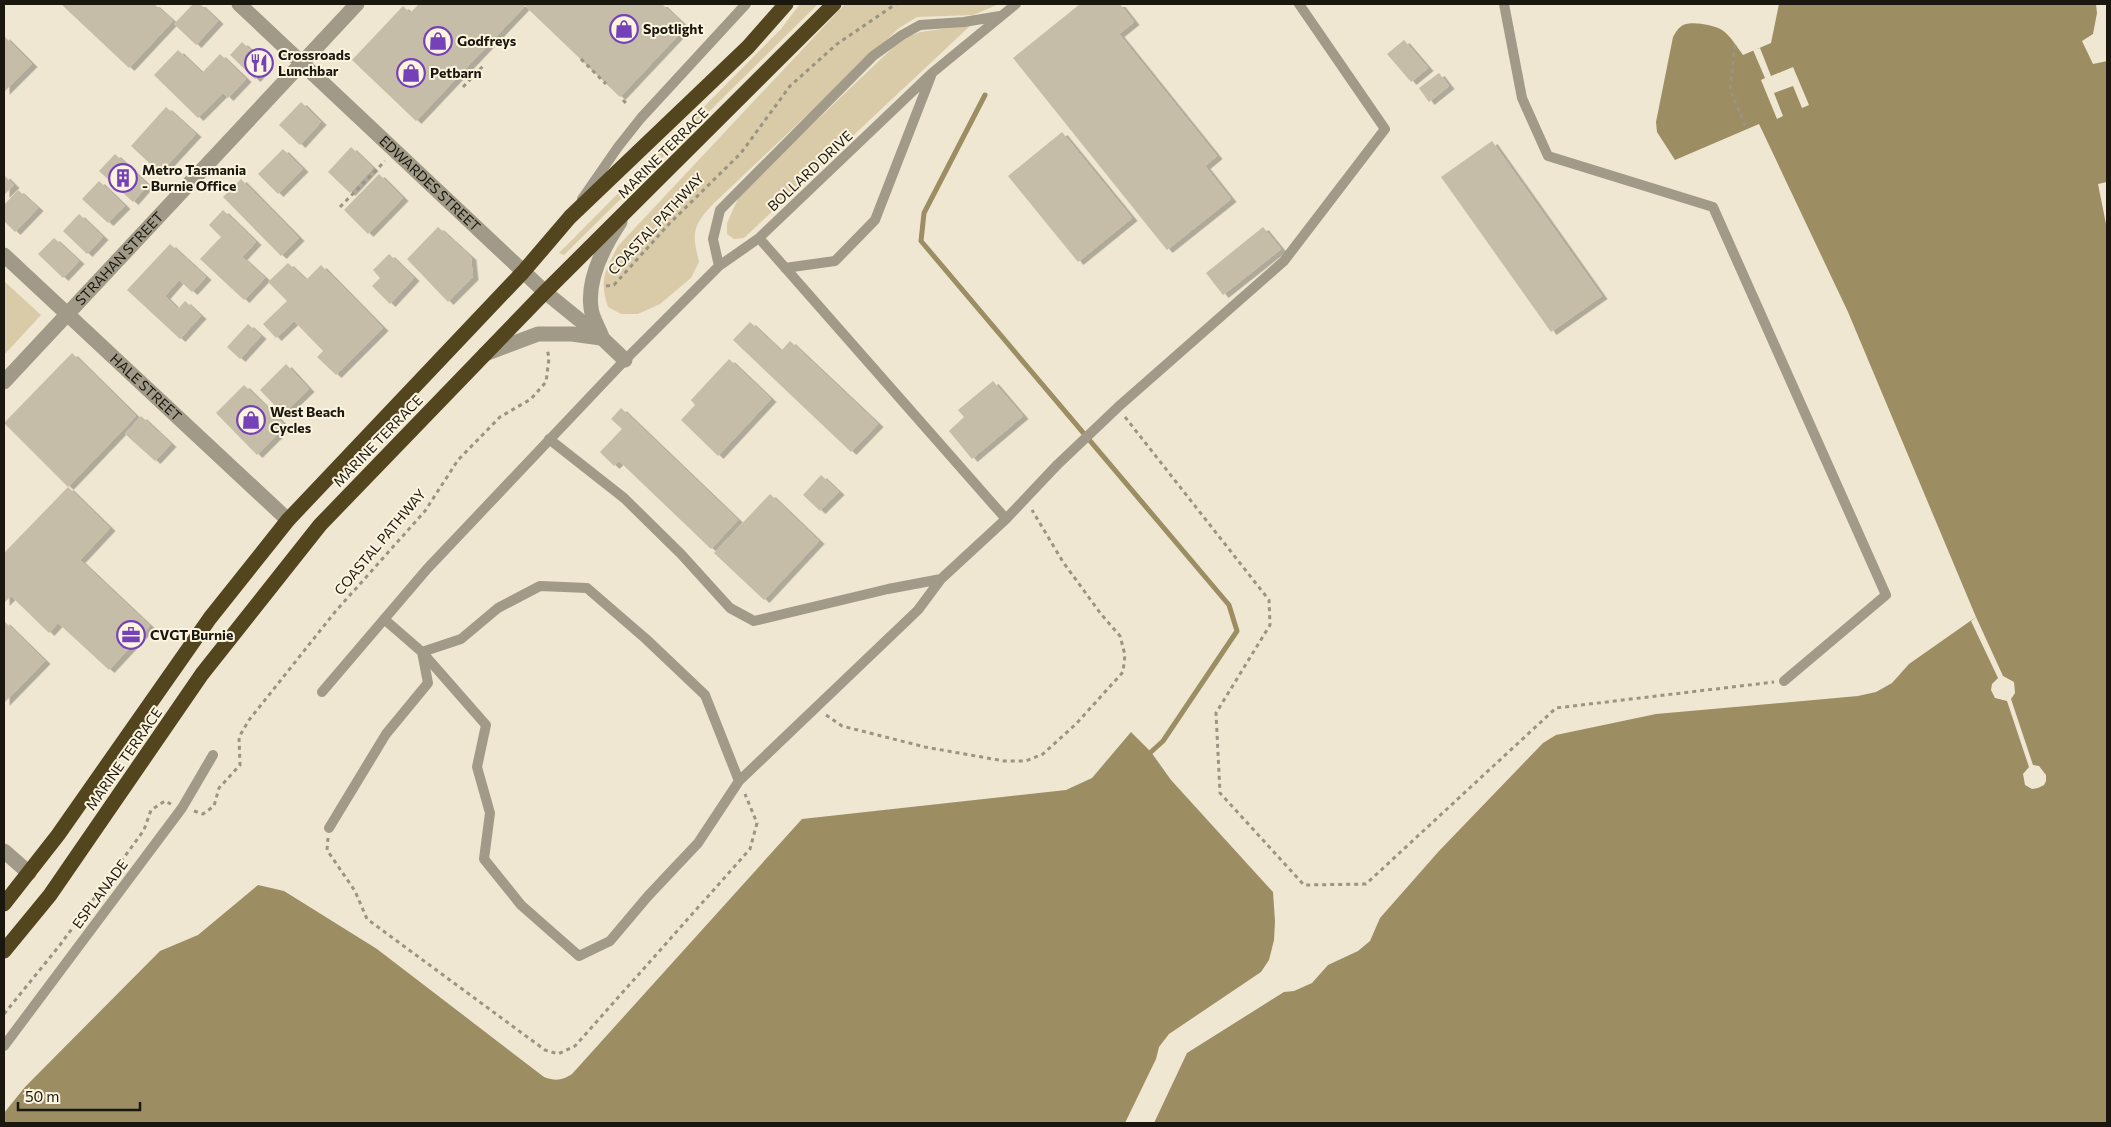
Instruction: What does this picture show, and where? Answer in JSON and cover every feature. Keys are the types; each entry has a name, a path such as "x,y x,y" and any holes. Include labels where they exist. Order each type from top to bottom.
{"highway":[{"name":"MARINE TERRACE","path":"4,904 29,873 210,618 288,520 523,272 570,217 748,47 786,4"},
{"name":"MARINE TERRACE","path":"4,951 50,895 202,674 320,525 545,292 834,4"}],"street":[{"name":"EDWARDES STREET","path":"239,4 523,272 603,339 625,360"},
{"name":"STRAHAN STREET","path":"4,382 357,4"},
{"path":"603,339 591,310 591,287 607,242 630,208"},
{"name":"HALE STREET","path":"4,255 288,520"},
{"path":"485,354 526,337 545,333 572,334 603,339"},
{"path":"4,851 29,873"}],"lane":[{"path":"570,217 606,163 641,118 746,4"},
{"name":"BOLLARD DRIVE","path":"322,692 427,569 625,360 719,266 758,238 932,73 1016,4"},
{"path":"384,619 422,652 486,725 477,767 490,813 484,858 521,905 579,956 610,940 698,843 740,782 918,610 941,579 1006,519 1058,464 1118,407 1284,261 1385,129 1299,4"},
{"path":"1504,4 1522,98 1548,156 1713,206 1886,595 1784,681"},
{"path":"719,266 713,238 720,210 873,56 902,35 920,25 964,22 1000,16"},
{"path":"785,268 835,261 875,220 932,73"},
{"path":"758,238 1006,519"},
{"path":"549,439 624,498 681,554 730,608 754,621 888,589 941,579"},
{"path":"422,652 461,639 498,608 540,586 587,588 646,639 704,695 740,782"},
{"path":"329,828 386,734 428,684 422,652"},
{"name":"ESPLANADE","path":"4,1046 182,808 213,755"}],"path":[{"name":"COASTAL PATHWAY","path":"591,287 614,285 669,224 741,153 790,86 837,44 896,4"},
{"path":"690,30 694,34"},
{"path":"1735,45 1730,90 1747,129"},
{"path":"580,59 606,84"},
{"path":"463,87 485,64"},
{"path":"623,100 627,104"},
{"path":"340,207 394,152"},
{"name":"COASTAL PATHWAY","path":"4,1014 60,945 144,830 151,810 165,801 203,814 214,806 219,788 240,765 239,737 248,720 335,612 424,511 458,460 500,417 531,399 546,382 549,358 545,333"},
{"path":"1118,407 1269,600 1270,625 1216,713 1220,793 1304,885 1366,884 1556,708 1784,681"},
{"path":"816,708 842,726 925,747 1004,761 1026,761 1043,754 1076,724 1123,672 1125,654 1120,636 1100,614 1063,562 1025,499"}],"shaded area":[{"path":"800,4 818,4 564,255 559,253 781,29"},
{"path":"845,4 999,4 973,15 917,17 899,28 705,213 695,231 695,244 699,262 691,278 660,304 638,314 621,314 608,307 604,289 605,275 618,246"},
{"path":"1779,4 2096,4 2097,13 2093,34 2082,41 2093,64 2107,61 2107,1123 1154,1123 1187,1053 1284,992 1294,991 1312,983 1328,965 1358,951 1370,941 1380,918 1439,851 1543,743 1556,735 1656,714 1858,696 1876,692 1892,683 1909,664 1976,617 1848,312 1759,124 1675,160 1657,132 1656,122 1673,37 1678,29 1683,25 1692,23 1718,28 1728,35 1743,55 1771,43"},
{"path":"971,25 744,238 734,239 727,234 727,223 741,192 902,39 920,32"},
{"path":"4,281 41,315 4,355"},
{"path":"1131,732 1151,752 1171,780 1273,892 1275,921 1274,940 1269,960 1261,972 1169,1034 1159,1047 1156,1059 1125,1123 4,1123 4,1113 25,1087 160,951 198,935 258,885 284,891 377,949 544,1077 555,1080 562,1079 572,1074 802,819 1066,790 1092,778"}],"pier":[{"path":"1760,48 1771,76 1793,67 1809,105 1802,108 1793,86 1774,93 1783,116 1777,119 1761,80 1765,78 1753,50"},
{"path":"2107,182 2107,229 2098,184"},
{"path":"1976,617 2003,676 2014,682 2015,693 2011,699 2033,765 2039,766 2046,775 2044,785 2038,788 2032,789 2025,785 2023,774 2029,767 2007,701 1995,698 1991,690 1992,684 1998,678 1971,621"}],"building":[{"path":"61,4 154,4 173,21 129,68"},
{"path":"193,4 200,4 218,21 196,45 174,24"},
{"path":"419,4 662,4 686,27 620,97 525,6 416,121 352,60 403,6 410,13"},
{"path":"1080,4 1120,4 1134,22 1119,34 1217,156 1205,166 1231,199 1167,250 1013,58"},
{"path":"4,36 32,64 4,92"},
{"path":"1404,40 1428,68 1411,82 1387,54"},
{"path":"242,42 267,66 255,79 230,55"},
{"path":"178,50 202,73 220,54 246,79 228,98 223,93 198,118 154,75"},
{"path":"1439,73 1449,86 1429,102 1419,88"},
{"path":"301,102 321,122 300,145 279,125"},
{"path":"166,107 196,134 160,173 131,146"},
{"path":"1062,132 1132,218 1078,262 1008,176"},
{"path":"1492,141 1602,296 1551,332 1441,177"},
{"path":"351,147 373,168 350,193 328,172"},
{"path":"283,149 303,169 278,194 258,174"},
{"name":"Metro Tasmania - Burnie Office","path":"115,154 148,185 133,202 99,171"},
{"path":"379,174 403,198 368,234 344,210"},
{"path":"4,175 14,185 4,195"},
{"path":"241,179 299,238 281,256 223,197"},
{"path":"99,181 125,206 108,223 82,199"},
{"path":"18,190 38,208 15,232 4,221 4,205"},
{"path":"223,210 256,242 242,257 265,278 244,300 200,259 221,237 209,225"},
{"path":"79,214 103,237 87,254 63,231"},
{"path":"438,227 471,257 473,277 448,302 407,259"},
{"path":"1263,227 1281,249 1223,295 1206,273"},
{"path":"54,238 79,261 63,278 38,254"},
{"path":"170,244 206,277 192,292 179,280 165,296 178,309 185,301 201,316 180,339 127,290"},
{"path":"389,254 414,278 390,304 372,286 380,278 373,270"},
{"path":"288,263 306,280 321,265 383,328 336,375 317,357 323,351 294,321 276,338 263,324 287,301 268,282"},
{"path":"750,322 781,351 790,341 878,424 851,452 733,340"},
{"path":"248,324 261,336 240,359 227,347"},
{"path":"72,353 136,416 68,487 4,423"},
{"path":"729,359 771,399 718,456 681,420 695,405 691,400"},
{"path":"286,364 309,389 283,414 260,390"},
{"path":"993,381 1023,416 972,459 949,431 964,417 958,410"},
{"name":"West Beach Cycles","path":"244,385 286,426 257,455 216,413"},
{"path":"621,408 738,520 711,549 619,461 614,466 600,452 622,429 611,419"},
{"path":"141,416 171,444 155,461 125,434"},
{"path":"821,475 839,492 820,511 803,495"},
{"path":"68,487 110,528 80,560 150,626 109,670 58,623 49,633 11,596 4,603 4,551"},
{"path":"770,494 819,541 764,600 714,553"},
{"path":"4,621 45,661 4,703"}],"waterway":[{"path":"985,95 924,213 921,241 1229,605 1237,631 1163,741 1151,752"}],"place":[{"name":"Spotlight","path":"624,29"},
{"name":"Godfreys","path":"438,41"},
{"name":"Crossroads Lunchbar","path":"259,63"},
{"name":"Petbarn","path":"411,73"},
{"name":"Metro Tasmania - Burnie Office","path":"123,178"},
{"name":"West Beach Cycles","path":"251,420"},
{"name":"CVGT Burnie","path":"131,635"}]}
